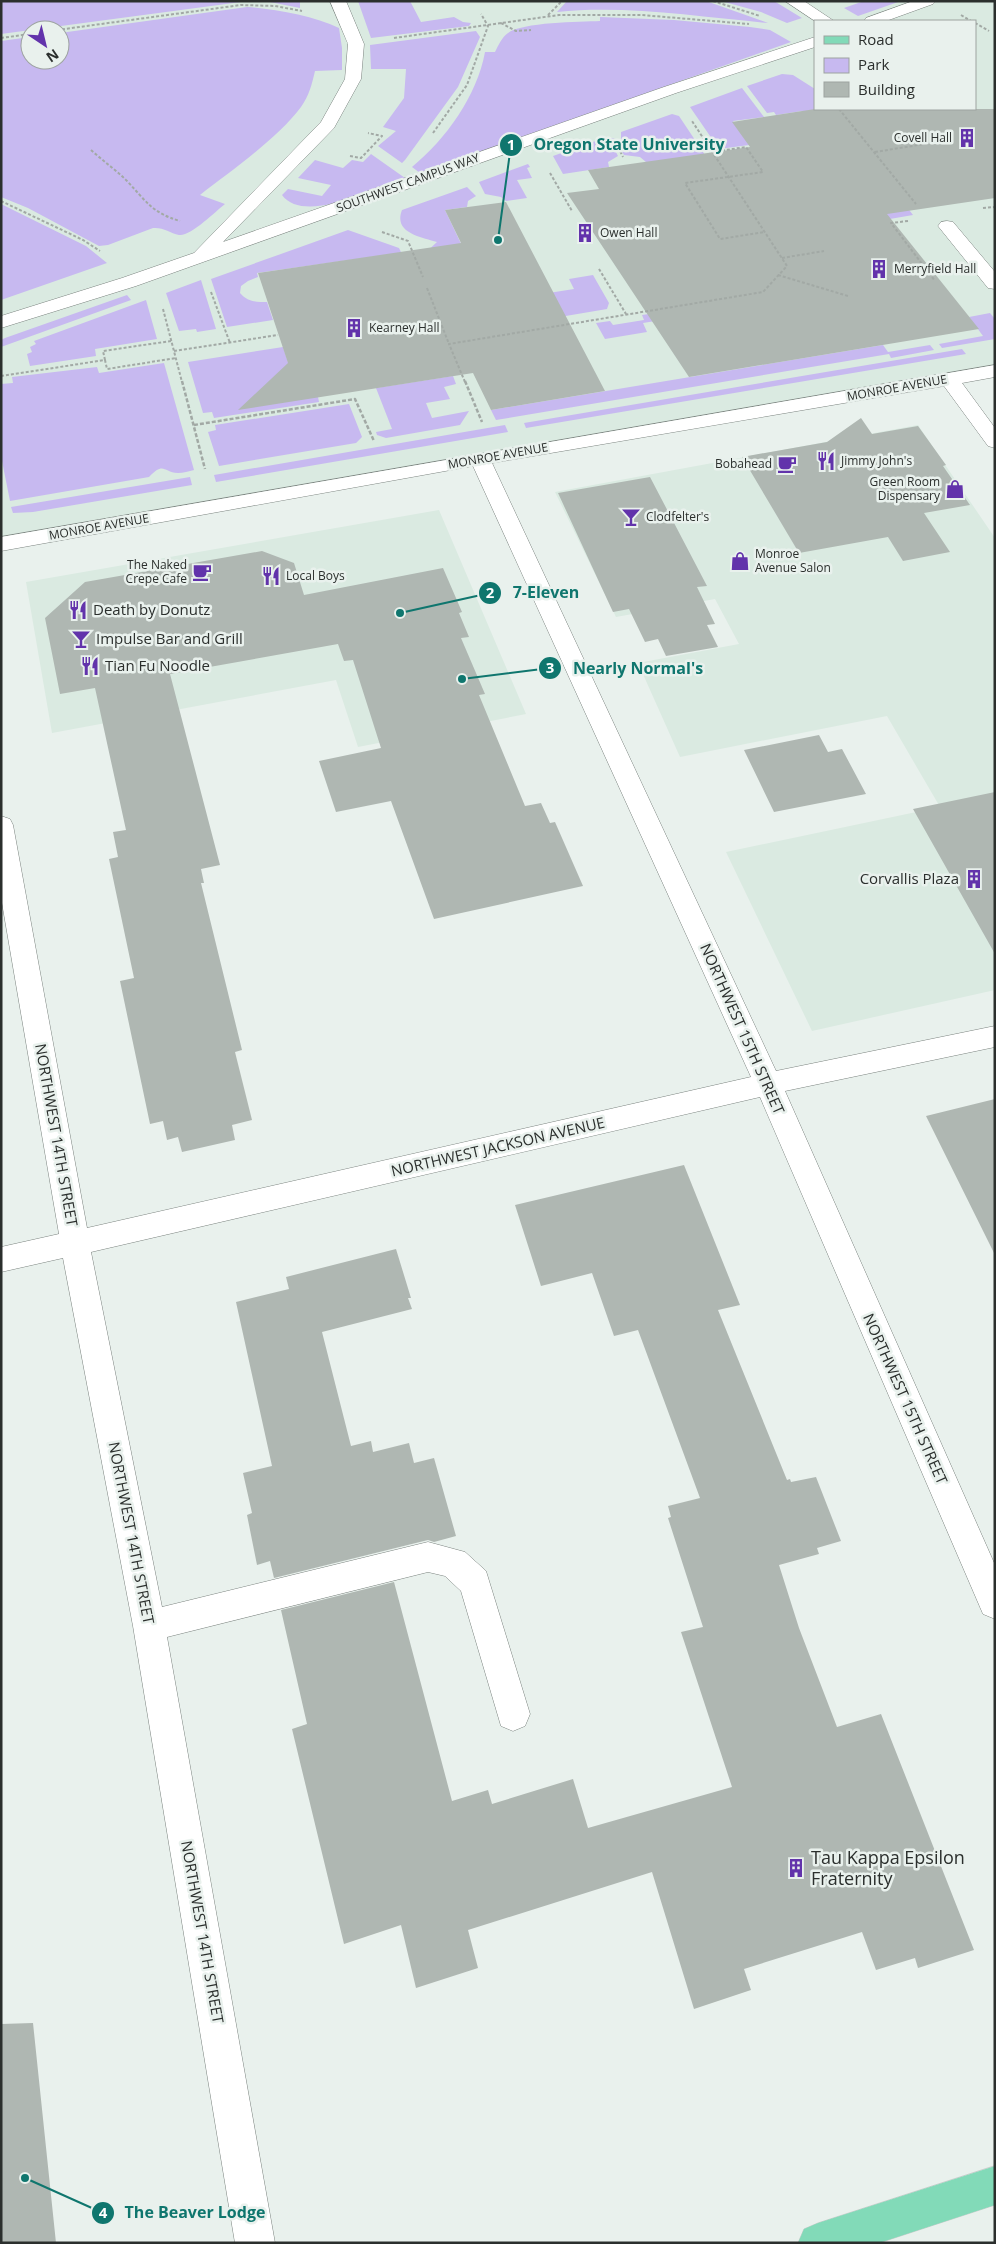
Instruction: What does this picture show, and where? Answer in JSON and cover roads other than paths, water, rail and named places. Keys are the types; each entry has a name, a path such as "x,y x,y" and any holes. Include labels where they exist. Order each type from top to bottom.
{"main road":[{"path":"818,2243 995,2185"}],"street":[{"path":"198,257 252,204 270,182 328,124 352,79 356,44 338,1"},
{"path":"792,1 824,20"},
{"path":"875,20 928,1"},
{"name":"SOUTHWEST CAMPUS WAY","path":"1,322 141,278 670,90 814,42"},
{"path":"947,226 995,284"},
{"name":"MONROE AVENUE","path":"1,544 480,459 995,371"},
{"path":"949,379 995,442"},
{"name":"NORTHWEST 15TH STREET","path":"480,459 768,1084 995,1603"},
{"name":"NORTHWEST 14TH STREET","path":"1,825 75,1244 149,1626 255,2243"},
{"name":"NORTHWEST JACKSON AVENUE","path":"1,1260 768,1084 995,1036"},
{"path":"149,1626 428,1557 454,1563 475,1582 513,1714"}],"place":[{"name":"Covell Hall","path":"967,138"},
{"name":"Owen Hall","path":"585,233"},
{"name":"Oregon State University","path":"498,240"},
{"name":"Merryfield Hall","path":"879,269"},
{"name":"Kearney Hall","path":"354,328"},
{"name":"Jimmy John's","path":"826,461"},
{"name":"Bobahead","path":"787,464"},
{"name":"Green Room Dispensary","path":"955,489"},
{"name":"Clodfelter's","path":"631,517"},
{"name":"Monroe Avenue Salon","path":"740,561"},
{"name":"The Naked Crepe Cafe","path":"202,572"},
{"name":"Local Boys","path":"271,576"},
{"name":"Death by Donutz","path":"78,610"},
{"name":"7-Eleven","path":"400,613"},
{"name":"Impulse Bar and Grill","path":"81,639"},
{"name":"Tian Fu Noodle","path":"90,666"},
{"name":"Nearly Normal's","path":"462,679"},
{"name":"Corvallis Plaza","path":"974,879"},
{"name":"Tau Kappa Epsilon Fraternity","path":"796,1868"},
{"name":"The Beaver Lodge","path":"25,2178"}]}
